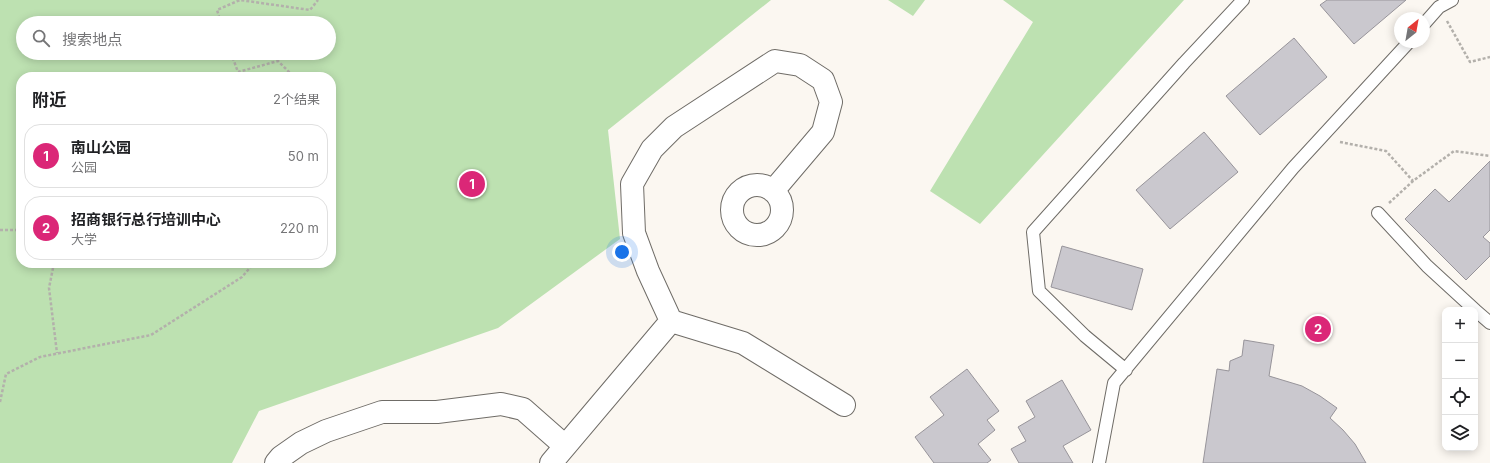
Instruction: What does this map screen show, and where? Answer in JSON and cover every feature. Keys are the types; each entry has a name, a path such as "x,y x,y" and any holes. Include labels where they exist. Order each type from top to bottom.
{"street":[{"path":"773,191 823,132 830,102 823,80 800,65 775,60 674,127 652,149 632,184 634,233 648,272 672,321 743,343 844,405"},
{"path":"551,463 672,321"},
{"path":"276,463 281,457 301,443 326,431 382,412 437,412 501,404 523,409 565,446"}],"lane":[{"path":"1126,370 1085,336 1039,291 1033,232 1184,63 1243,0"},
{"path":"1430,17 1439,7 1452,0"},
{"path":"1099,463 1114,383 1320,138 1403,48"},
{"path":"1378,213 1427,266 1472,307"},
{"path":"1478,313 1490,323"}],"path":[{"path":"219,16 217,10 240,0 310,10 318,0"},
{"path":"1439,7 1470,62 1490,57"},
{"path":"234,60 238,72 278,62 289,72"},
{"path":"1320,138 1386,151 1413,181"},
{"path":"1378,213 1413,181 1454,151 1490,156"},
{"path":"0,230 16,230"},
{"path":"53,268 49,288 57,353"},
{"path":"0,402 6,374 40,357 151,335 242,277 250,268"}],"green space":[{"path":"0,0 771,0 608,130 620,239 498,328 259,411 232,463 0,463"},
{"path":"888,0 925,0 913,16"},
{"path":"1003,0 1184,0 980,224 930,191 1033,22"}],"building":[{"path":"1327,0 1406,0 1354,44 1320,5"},
{"path":"1294,38 1327,77 1260,135 1226,96"},
{"path":"1204,132 1238,172 1170,229 1136,190"},
{"path":"1490,161 1490,230 1483,237 1490,243 1490,256 1466,280 1405,219 1435,189 1449,202"},
{"path":"1062,246 1143,269 1132,310 1051,287"},
{"path":"1244,340 1274,345 1269,376 1302,386 1337,408 1330,418 1355,444 1366,463 1203,463 1217,369 1229,371 1230,361 1242,356"},
{"path":"967,369 999,411 987,420 995,430 978,444 991,460 987,463 934,463 915,437 944,415 930,397"},
{"path":"1062,380 1091,430 1063,446 1073,463 1019,463 1011,449 1026,441 1018,427 1035,417 1026,401"}],"place":[{"name":"南山公园","path":"472,184"},
{"name":"招商银行总行培训中心","path":"1318,329"}]}
